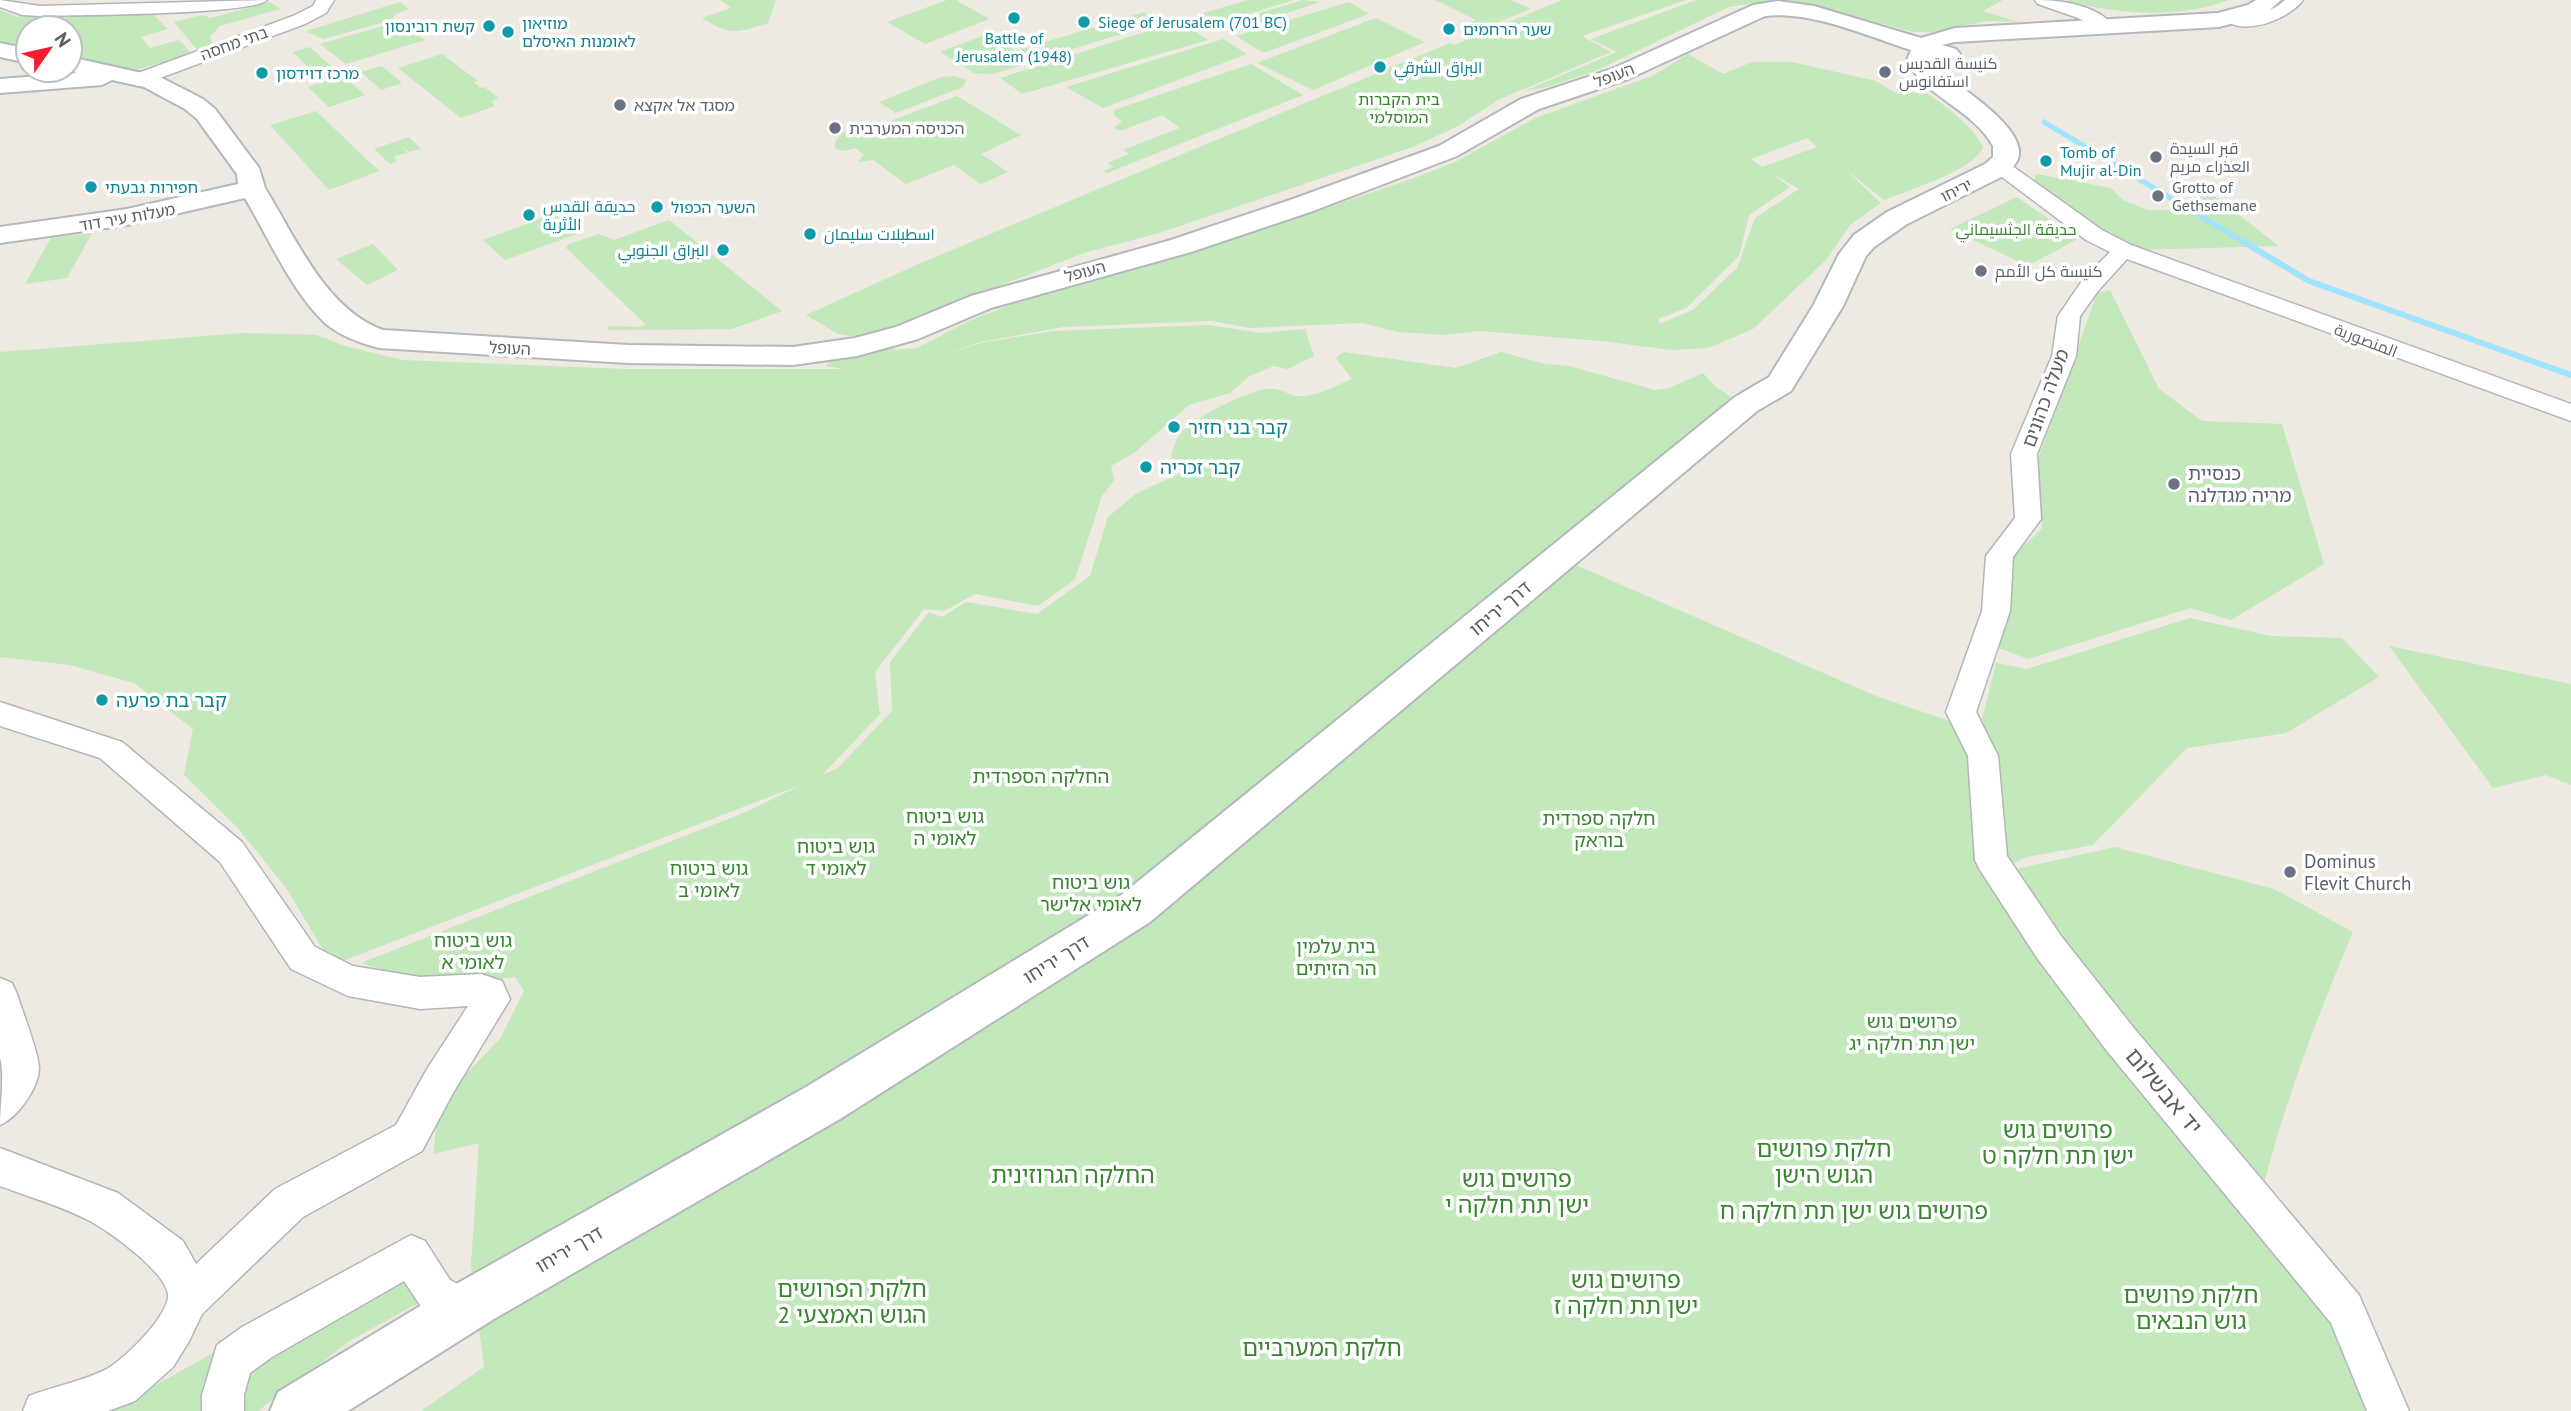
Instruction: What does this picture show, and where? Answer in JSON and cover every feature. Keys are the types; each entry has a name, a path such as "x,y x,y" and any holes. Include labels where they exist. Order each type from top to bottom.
{"street":[{"name":"בתי מחסה","path":"0,1 22,10 40,10 203,6 258,0"},
{"name":"בתי מחסה","path":"131,78 309,15 324,5 325,0"},
{"path":"2044,0 2084,14 2106,27"},
{"path":"2194,20 2244,6 2253,0"},
{"path":"2232,18 2256,10 2270,0"},
{"path":"1937,50 2045,30 2232,18 2262,20 2284,11 2294,0"},
{"name":"העופל","path":"131,78 146,90 185,110 236,179 252,188 316,294 336,317 357,331 379,339 628,354 793,356 857,347 907,333 981,302 1181,246 1316,201 1437,156 1530,104 1620,74 1761,10 1778,8 1815,13 1937,50"},
{"path":"1937,50 1946,60 1945,74 1956,96 1986,118 2001,137 2008,153 2001,167"},
{"path":"84,67 131,78"},
{"path":"0,86 131,78"},
{"name":"المنصورية","path":"2001,167 2094,235 2123,250 2571,413"},
{"name":"יריחו","path":"1844,275 1853,254 1877,231 2001,167"},
{"name":"מעלות עיר דוד","path":"0,235 73,227 165,212 252,188"},
{"name":"מעלה כהונים","path":"1983,755 1961,712 1996,611 2000,556 2028,519 2024,454 2064,356 2069,316 2090,286 2123,250"},
{"name":"דרך יריחו","path":"297,1411 463,1308 823,1103 1135,909 1746,404 1780,384 1844,275"},
{"path":"0,714 111,750 231,852 303,958 348,982 420,993 481,990 490,992 492,999 440,1081 409,1138 289,1203 188,1300 174,1329 158,1352 120,1385 44,1411"},
{"name":"יד אבשלום","path":"1983,755 1991,860 2049,947 2119,1039 2345,1310 2388,1411"},
{"path":"0,994 21,1069 15,1086 0,1107"},
{"path":"0,1167 104,1207 169,1255 186,1285 188,1300"},
{"path":"223,1411 223,1395 232,1360 257,1342 411,1255 436,1294 463,1308"}],"green space":[{"path":"720,0 776,0 768,23 734,31 720,28 702,18 731,8"},
{"path":"947,0 956,0 989,19 925,44 887,22"},
{"path":"1248,0 1294,0 1215,24 1200,14"},
{"path":"1303,0 1320,2 1248,26 1237,20"},
{"path":"1435,0 1511,0 1531,9 1479,30 1468,24 1476,20"},
{"name":"בית הקברות המוסלמי","path":"1562,0 1686,0 1582,36 1611,52 1498,100 1458,126 1413,147 1159,233 1084,253 865,338 838,334 806,315 923,262 1450,43 1454,45"},
{"path":"1696,0 2003,0 1983,11 2018,22 1986,21 1935,32 1914,32 1801,2 1754,3 1729,7 1595,71 1547,87 1524,91 1617,52 1591,39"},
{"path":"2066,0 2229,0 2189,10 2148,13 2106,9"},
{"path":"270,2 280,9 220,26 210,37 215,48 198,51 174,22 203,15 210,18"},
{"path":"400,2 409,9 396,14 392,20 323,39 306,31"},
{"path":"1349,2 1369,14 1263,53 1236,36"},
{"path":"0,10 14,16 14,45 0,41"},
{"path":"1144,12 1156,23 993,74 974,73 940,52 985,35 1016,51"},
{"path":"152,13 168,29 141,37 150,48 179,40 193,55 138,69 84,63 84,15"},
{"path":"1376,18 1425,42 1313,90 1257,63"},
{"path":"400,21 425,40 346,64 320,44"},
{"path":"1179,21 1208,40 1022,94 1000,78"},
{"path":"1223,39 1247,54 1103,108 1066,87"},
{"path":"310,47 335,70 316,76 293,52"},
{"path":"442,54 478,81 474,82 480,88 484,87 499,98 491,101 495,106 461,118 398,68"},
{"name":"בית עלמין הר הזיתים","path":"1688,54 1723,74 1752,62 1792,62 1876,81 1897,94 1925,92 1965,123 1983,147 1977,156 1954,172 1884,200 1845,169 1881,203 1850,225 1826,260 1753,329 1708,348 1672,350 1480,331 1442,335 1399,332 1362,323 1250,328 1211,321 1064,327 980,342 940,356 980,343 1053,331 1208,325 1261,333 1305,329 1314,356 1288,369 1273,366 1248,377 1230,393 1189,405 1134,453 1111,466 1114,480 1102,496 1075,579 1038,606 975,594 944,611 924,609 875,672 880,714 822,775 838,768 892,711 890,662 929,612 942,617 966,602 1037,614 1090,576 1108,517 1137,493 1186,471 1171,457 1182,432 1211,411 1240,397 1266,389 1306,396 1352,379 1336,358 1343,352 1456,368 1501,352 1546,364 1569,366 1655,390 1670,388 1703,373 1716,387 1736,400 1560,558 1876,696 1979,731 1996,663 2027,669 2190,618 2271,636 2342,638 2379,677 2286,733 2187,748 2093,845 2027,857 1985,877 2334,1327 2370,1411 421,1411 484,1367 471,1265 479,1143 433,1154 437,1122 462,1078 500,1039 524,991 515,977 431,985 361,963 746,812 803,784 332,965 287,889 237,827 184,775 193,729 134,683 70,665 0,657 0,352 244,333 317,335 345,346 402,360 625,369 843,369 826,366 831,359 891,347 895,350 917,348 969,321 1041,293 1246,235 1417,177 1457,161 1535,118 1652,76","holes":["1807,138 1817,147 1762,167 1751,159","1771,173 1799,189 1755,218 1737,268 1693,310 1660,324 1658,319 1686,308 1739,256 1749,215 1790,187"]},
{"path":"1251,64 1303,95 1107,173 1103,171 1113,167 1108,163 1129,154 1123,150 1180,128 1162,115 1123,130 1116,130 1115,127 1122,122 1113,114 1114,110"},
{"path":"382,66 402,83 381,90 361,72"},
{"path":"344,76 365,95 329,107 308,87"},
{"path":"955,76 966,80 963,87 896,113 879,102 941,77"},
{"path":"957,96 1021,135 981,154 1008,172 981,184 954,165 906,184 873,160 857,162 864,155 856,148 844,151 835,149 835,142 843,132 872,123 877,126"},
{"path":"316,111 379,171 329,190 270,125"},
{"path":"409,137 421,149 409,152 401,146 407,153 395,156 396,162 390,164 374,149"},
{"path":"2036,174 2111,188 2123,200 2148,210 2176,210 2198,200 2196,192 2209,192 2279,246 2135,250 2121,245 2033,184"},
{"name":"حديقة الجثسيماني","path":"2017,197 2077,239 2028,266 1950,229"},
{"path":"554,214 577,234 505,260 483,240"},
{"path":"669,220 782,311 732,329 608,330 609,326 646,325 566,248 569,244 599,234 614,240"},
{"path":"92,233 67,278 25,284 51,238"},
{"path":"373,244 398,270 367,285 336,259"},
{"path":"2110,290 2159,389 2202,421 2282,424 2324,564 2231,620 2190,608 2028,659 1999,648 2013,557 2042,528 2037,462 2097,293"},
{"path":"2389,646 2571,684 2571,785 2546,775 2493,788"},
{"path":"2115,847 2274,889 2353,932 2303,1058 2263,1188 2184,1108 2008,871"},
{"path":"402,1272 422,1301 348,1342 258,1411 244,1411 239,1392 256,1355"},
{"path":"226,1346 208,1411 102,1411 116,1407"}],"waterway":[{"path":"2044,122 2247,244"},
{"path":"2244,242 2309,281 2571,375"}],"place":[{"name":"Battle of Jerusalem (1948)","path":"1014,18"},
{"name":"Siege of Jerusalem (701 BC)","path":"1084,22"},
{"name":"קשת רובינסון","path":"489,26"},
{"name":"שער הרחמים","path":"1449,29"},
{"name":"מוזיאון לאומנות האיסלם","path":"508,32"},
{"name":"البراق الشرقي","path":"1380,67"},
{"name":"كنيسة القديس استفانوس","path":"1885,72"},
{"name":"מרכז דוידסון","path":"262,73"},
{"name":"מסגד אל אקצא","path":"620,105"},
{"name":"הכניסה המערבית","path":"835,128"},
{"name":"قبر السيدة العذراء مريم","path":"2156,157"},
{"name":"Tomb of Mujir al-Din","path":"2046,161"},
{"name":"חפירות גבעתי","path":"91,187"},
{"name":"Grotto of Gethsemane","path":"2158,196"},
{"name":"השער הכפול","path":"657,207"},
{"name":"حديقة القدس الأثرية","path":"529,215"},
{"name":"اسطبلات سليمان","path":"810,234"},
{"name":"البراق الجنوبي","path":"723,250"},
{"name":"كنيسة كل الأمم","path":"1981,271"},
{"name":"קבר בני חזיר","path":"1174,427"},
{"name":"קבר זכריה","path":"1146,467"},
{"name":"כנסיית מריה מגדלנה","path":"2174,484"},
{"name":"קבר בת פרעה","path":"102,700"},
{"name":"Dominus Flevit Church","path":"2290,872"}],"park label":[{"name":"החלקה הספרדית","path":"1041,776"},
{"name":"גוש ביטוח לאומי ה","path":"945,827"},
{"name":"חלקה ספרדית בוראק","path":"1599,829"},
{"name":"גוש ביטוח לאומי ד","path":"836,857"},
{"name":"גוש ביטוח לאומי ב","path":"709,879"},
{"name":"גוש ביטוח לאומי אלישר","path":"1091,893"},
{"name":"גוש ביטוח לאומי א","path":"473,951"},
{"name":"פרושים גוש ישן תת חלקה יג","path":"1912,1032"},
{"name":"פרושים גוש ישן תת חלקה ט","path":"2058,1143"},
{"name":"חלקת פרושים הגוש הישן","path":"1824,1162"},
{"name":"החלקה הגרוזינית","path":"1073,1175"},
{"name":"פרושים גוש ישן תת חלקה י","path":"1517,1192"},
{"name":"פרושים גוש ישן תת חלקה ח","path":"1854,1211"},
{"name":"פרושים גוש ישן תת חלקה ז","path":"1626,1293"},
{"name":"חלקת הפרושים הגוש האמצעי 2","path":"852,1302"},
{"name":"חלקת פרושים גוש הנבאים","path":"2191,1308"},
{"name":"חלקת המערביים","path":"1322,1348"}]}
